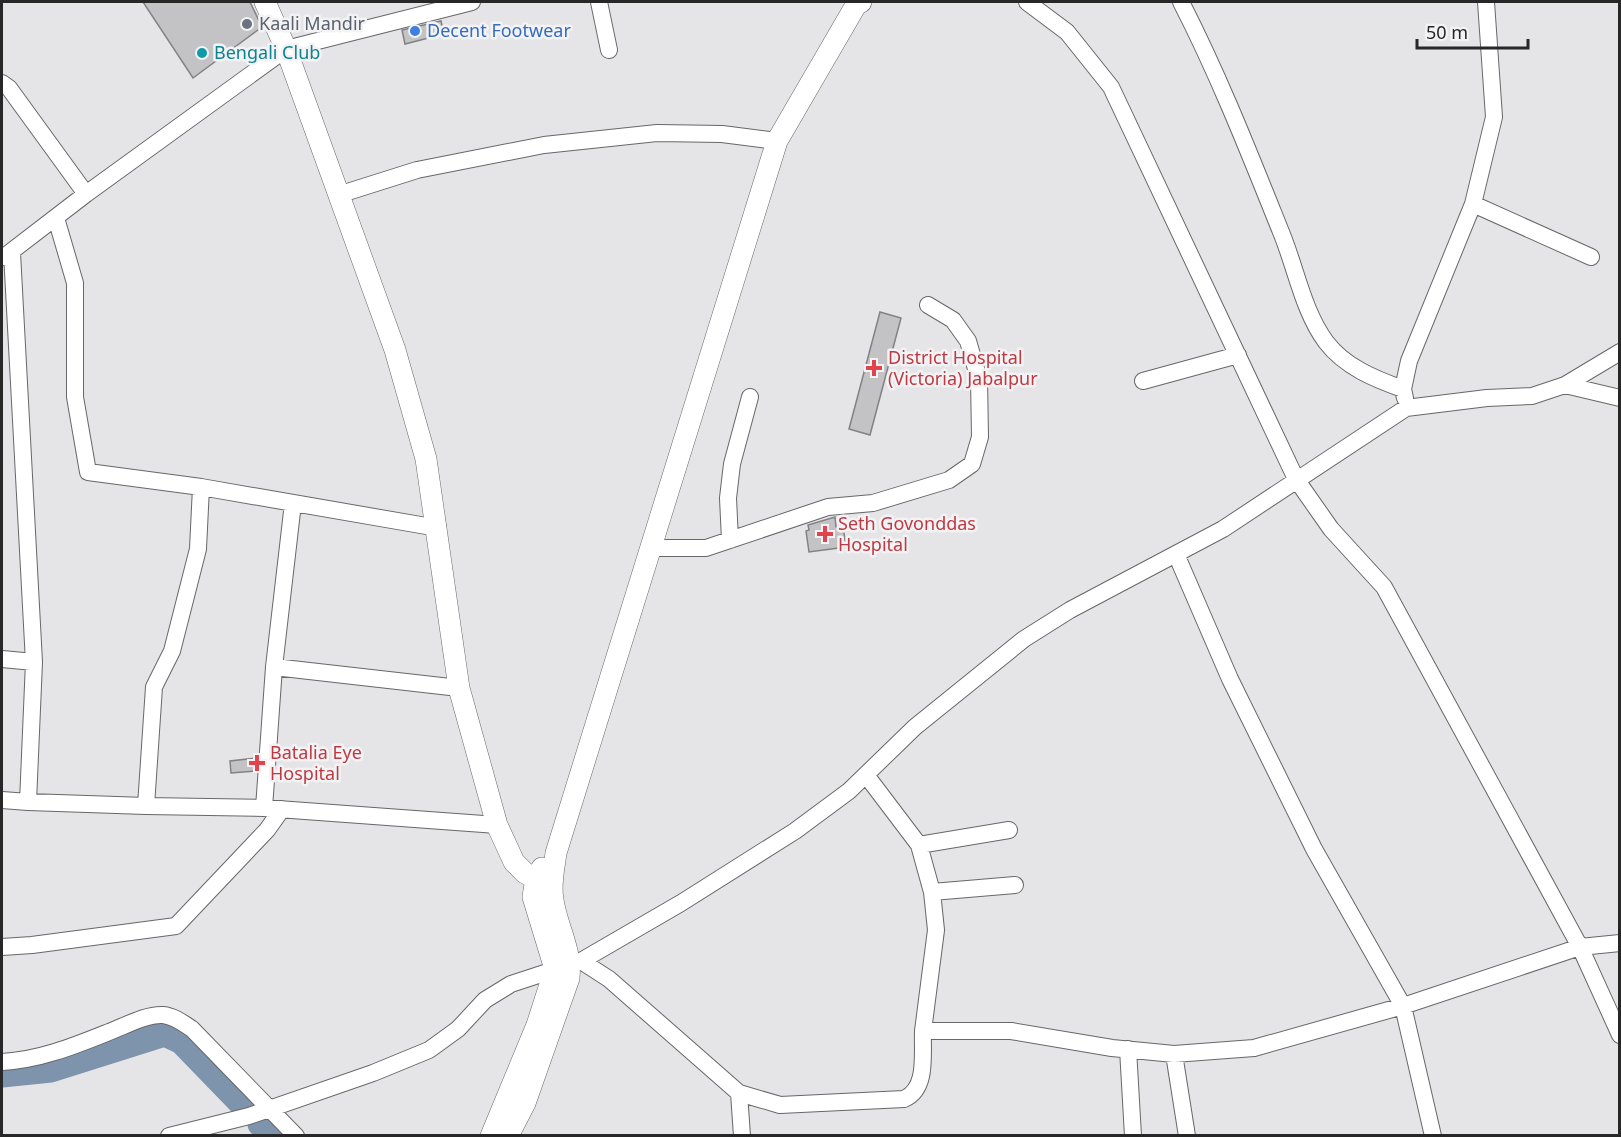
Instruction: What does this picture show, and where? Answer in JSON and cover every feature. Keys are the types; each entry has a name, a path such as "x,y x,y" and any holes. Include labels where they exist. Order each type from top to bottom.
{"main road":[{"path":"265,2 286,49 395,350 426,459 438,528 459,688 497,825 514,862 525,873 544,882"},
{"path":"508,1136 525,1103 556,1021 569,964 536,914 533,897 544,882 545,863 556,853 777,141 856,5 861,2"},
{"path":"491,1136 537,1025 569,964"}],"street":[{"path":"28,802 34,662 7,256 86,194 286,49 472,2"},
{"path":"599,2 609,51"},
{"path":"1027,2 1067,32 1111,87 1296,479 1331,529 1384,587 1580,947 1620,1035"},
{"path":"1181,2 1209,56 1282,234 1315,324 1327,343 1344,361 1375,379 1403,389"},
{"path":"1406,408 1403,389 1409,361 1473,204 1494,117 1486,2"},
{"path":"2,83 9,88 86,194"},
{"path":"338,195 417,171 544,145 657,133 722,134 777,141"},
{"path":"1473,204 1591,257"},
{"path":"56,218 75,283 75,397 88,472 201,487 438,528"},
{"path":"650,548 706,548 828,507 873,503 949,480 972,464 980,437 979,380 968,341 953,320 928,305"},
{"path":"169,1136 196,1131 271,1108 429,1050 458,1029 485,1000 511,984 569,964 681,903 795,831 849,791 915,727 1024,639 1070,610 1223,529 1406,408 1487,398 1532,396 1565,385 1620,352"},
{"path":"1143,381 1238,355"},
{"path":"1565,385 1620,398"},
{"path":"730,540 728,498 732,464 750,397"},
{"path":"146,806 154,687 172,651 198,549 201,487"},
{"path":"264,808 274,667 293,503"},
{"path":"1176,554 1230,679 1314,849 1403,1006 1433,1136"},
{"path":"2,659 34,662"},
{"path":"274,667 459,688"},
{"path":"569,964 617,986 739,1093 780,1105 904,1099 915,1095 920,1084 923,1031 936,930 932,892 918,845 866,775"},
{"path":"2,800 264,808 497,825"},
{"path":"2,947 176,926 267,831 282,809"},
{"path":"918,845 1009,830"},
{"path":"932,892 1015,885"},
{"path":"923,1031 1011,1031 1174,1054 1254,1048 1403,1006 1580,947 1617,939"},
{"path":"2,1062 21,1061 61,1051 142,1019 162,1015 178,1019 192,1029 296,1136"},
{"path":"1128,1049 1133,1136"},
{"path":"1174,1054 1187,1136"},
{"path":"739,1093 742,1136"}],"building":[{"name":"Bengali Club","path":"143,2 250,2 262,27 193,78"},
{"name":"Decent Footwear","path":"441,21 444,34 405,44 402,30"},
{"path":"880,312 901,318 870,435 849,429"},
{"path":"835,517 836,527 843,526 846,547 809,552 806,531 809,530 808,525"},
{"path":"257,758 256,771 231,773 230,761"}],"waterway":[{"path":"2,1074 51,1069 165,1033 182,1041 244,1105"},
{"path":"261,1124 272,1136"}],"place":[{"name":"Kaali Mandir","path":"247,24"},
{"name":"Decent Footwear","path":"415,31"},
{"name":"Bengali Club","path":"202,53"},
{"name":"District Hospital (Victoria) Jabalpur","path":"874,368"},
{"name":"Seth Govonddas Hospital","path":"825,534"},
{"name":"Batalia Eye Hospital","path":"257,763"}]}
